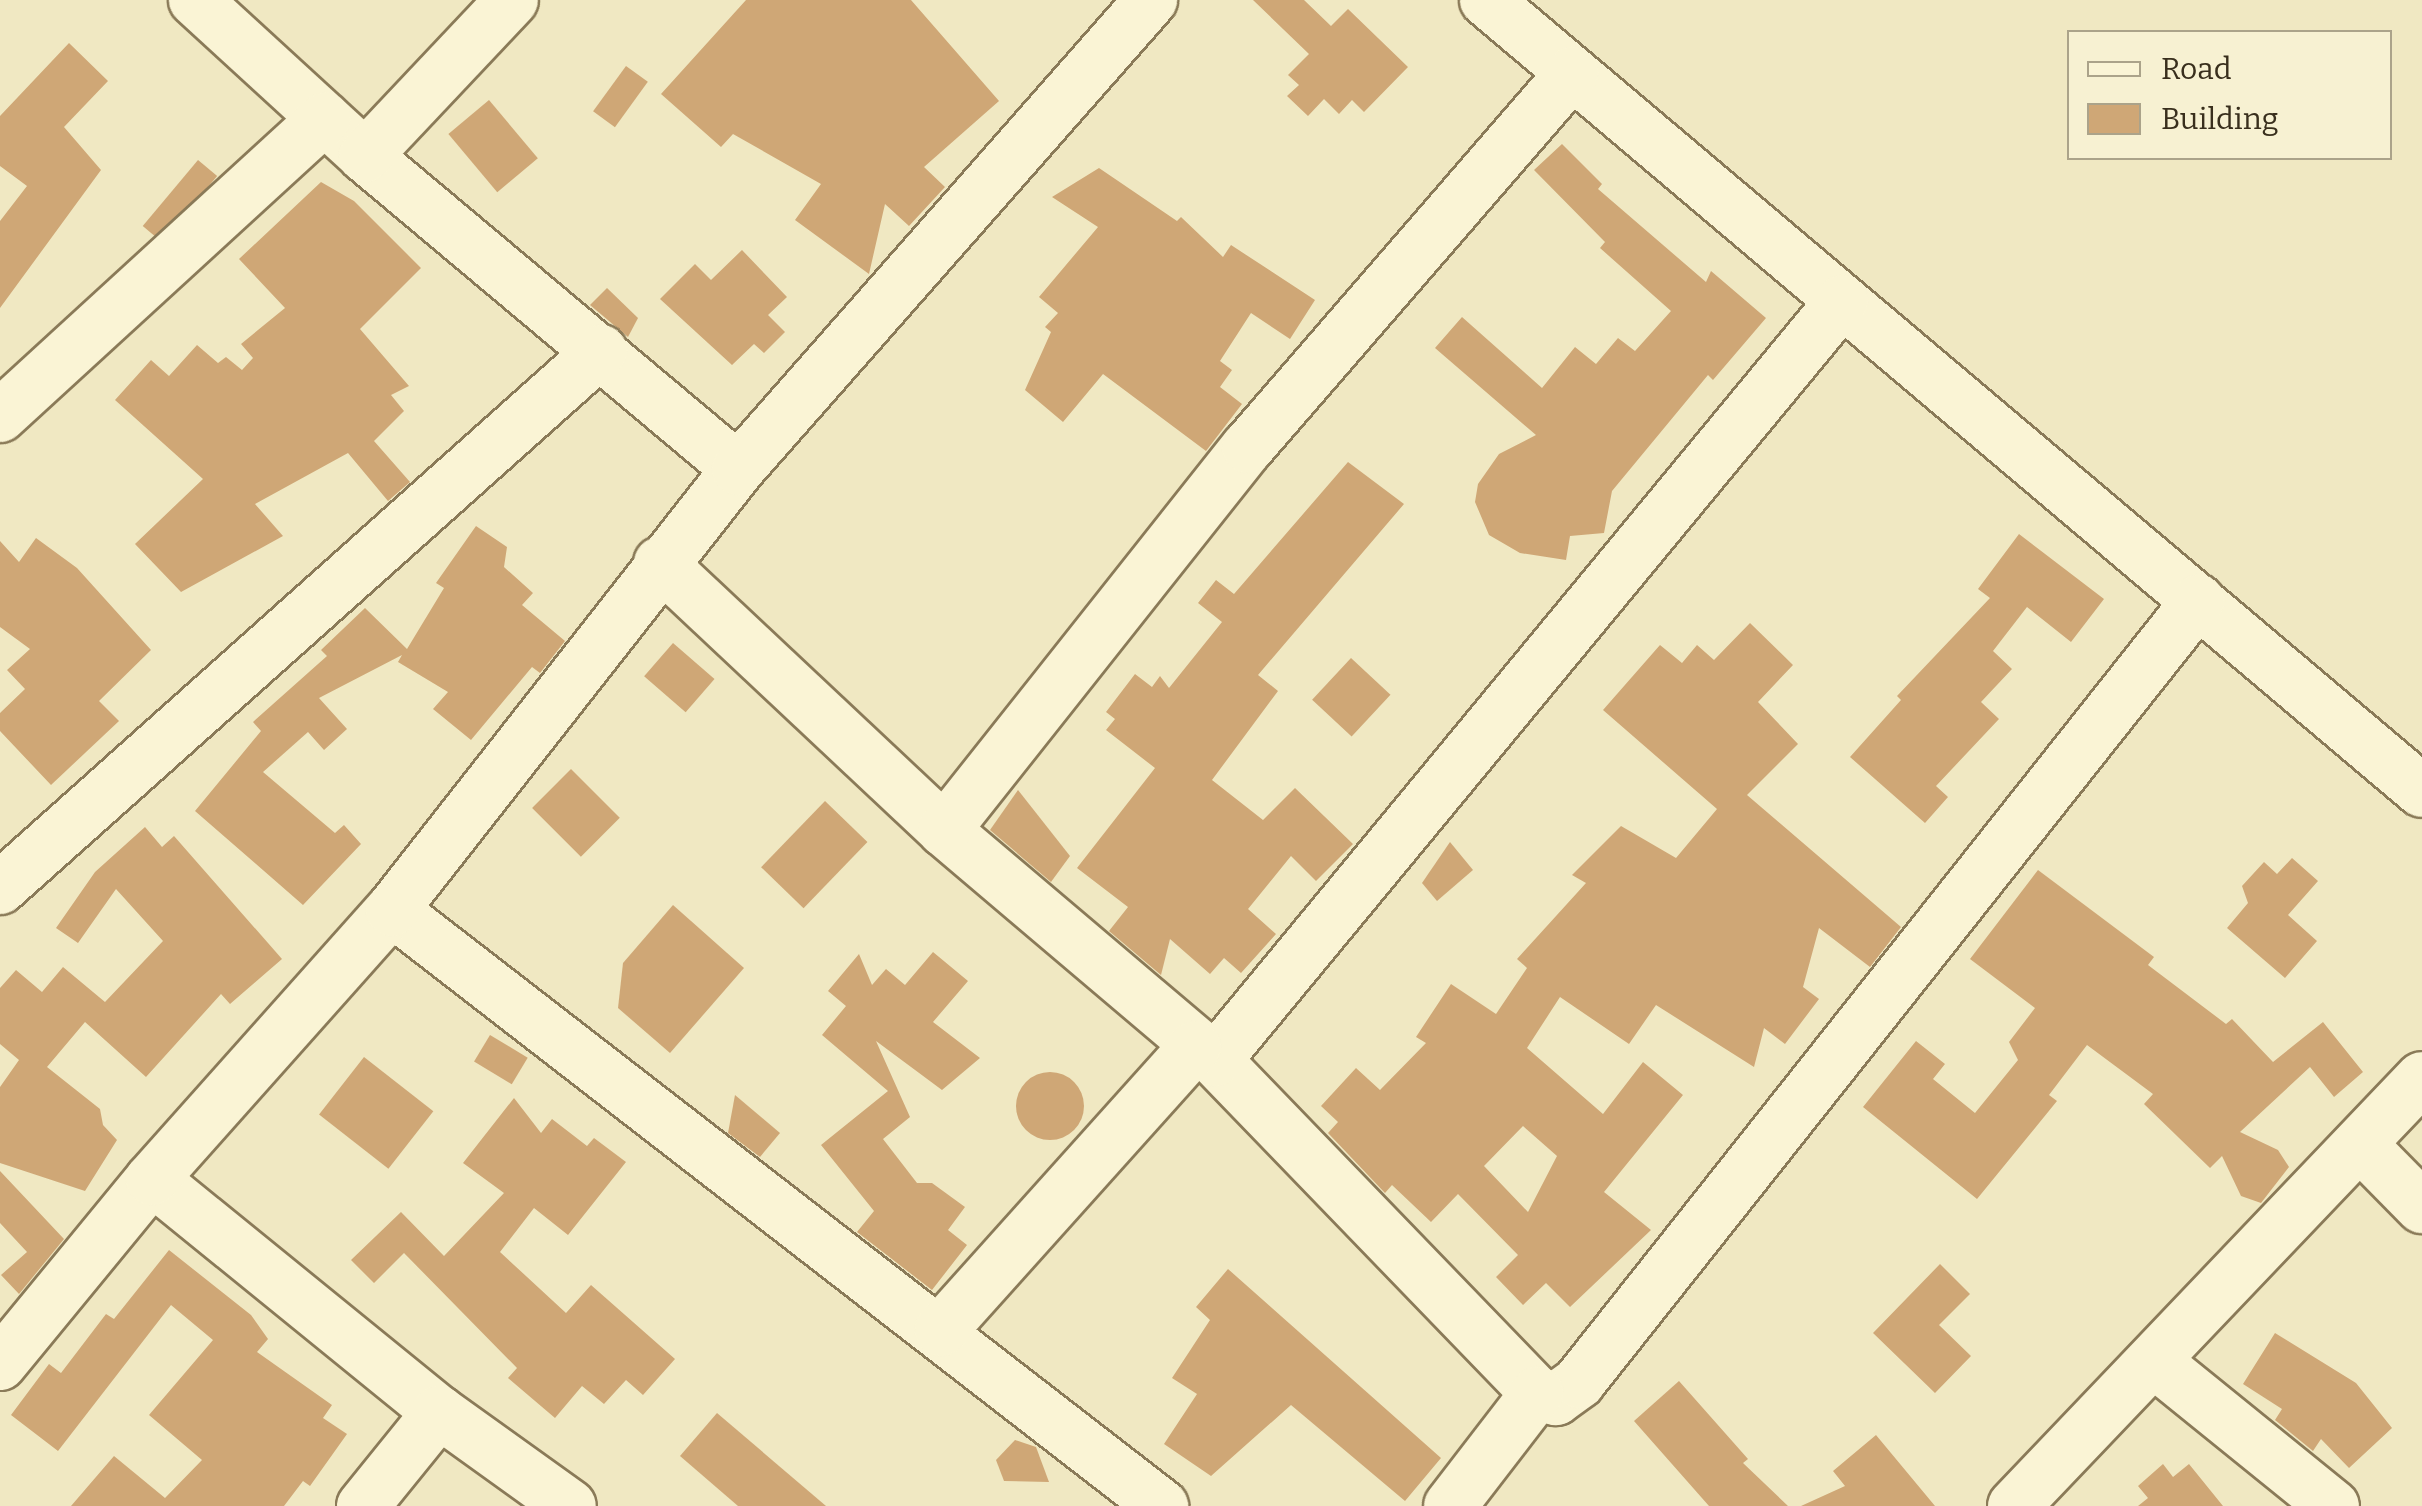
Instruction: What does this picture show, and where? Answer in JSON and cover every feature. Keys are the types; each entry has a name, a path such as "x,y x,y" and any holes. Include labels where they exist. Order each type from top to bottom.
{"street":[{"path":"195,0 365,156 738,469"},
{"path":"0,1364 152,1179 392,910 660,563 738,469 1151,0"},
{"path":"1486,0 2422,791"},
{"path":"365,156 500,5"},
{"path":"944,830 1248,446 1572,72"},
{"path":"0,416 324,119"},
{"path":"941,1330 1205,1054 1842,301"},
{"path":"0,888 601,351"},
{"path":"660,563 944,830 1205,1054 1538,1393 1556,1399 1579,1382 2198,600"},
{"path":"392,910 941,1330 1162,1506"},
{"path":"2014,1506 2422,1078"},
{"path":"2362,1144 2422,1206"},
{"path":"152,1179 439,1412 570,1506"},
{"path":"2155,1362 2333,1506"},
{"path":"1450,1506 1538,1393"},
{"path":"363,1506 439,1412"}],"building":[{"path":"746,0 911,0 999,101 924,167 945,187 909,226 885,204 869,274 795,220 821,184 733,134 721,147 661,94"},
{"path":"1253,0 1304,0 1331,26 1348,9 1408,67 1364,112 1352,100 1339,114 1324,99 1308,116 1287,96 1299,85 1288,75 1309,54"},
{"path":"69,43 108,81 64,127 101,170 0,308 0,221 27,186 0,166 0,116"},
{"path":"626,66 648,82 615,127 593,111"},
{"path":"489,100 538,158 497,192 448,134"},
{"path":"1562,144 1602,184 1598,189 1706,282 1711,271 1766,318 1713,380 1708,375 1612,491 1604,533 1570,536 1566,560 1520,553 1489,535 1475,502 1478,484 1499,454 1536,435 1435,348 1462,317 1542,388 1575,347 1596,364 1618,338 1635,351 1671,311 1600,248 1605,242 1534,170"},
{"path":"198,160 217,176 162,242 143,226"},
{"path":"1099,168 1177,221 1181,217 1223,257 1231,245 1315,300 1290,339 1251,313 1220,361 1232,370 1220,387 1242,404 1206,451 1103,374 1063,422 1025,390 1051,332 1045,327 1058,313 1039,297 1098,227 1052,197"},
{"path":"321,182 354,201 421,268 360,329 409,386 391,395 404,411 374,441 410,482 388,501 348,453 255,504 283,536 181,592 135,544 203,479 115,400 151,360 169,376 197,345 218,363 226,357 242,370 253,358 241,344 285,308 239,259"},
{"path":"742,250 787,297 768,315 785,332 764,353 754,344 732,365 660,299 695,264 711,280"},
{"path":"607,288 638,318 628,337 590,305"},
{"path":"1348,462 1404,504 1258,675 1278,691 1212,780 1263,820 1295,788 1353,844 1316,881 1291,856 1248,909 1276,934 1241,973 1224,958 1210,974 1170,939 1161,975 1109,931 1128,907 1077,868 1155,768 1106,730 1115,719 1106,712 1135,674 1152,687 1160,676 1169,688 1222,622 1198,603 1216,580 1234,594"},
{"path":"476,526 507,547 504,567 533,593 522,605 565,641 540,673 532,667 471,740 433,709 448,692 398,662 402,655 319,698 347,729 324,750 308,732 263,772 335,833 344,825 361,844 303,905 195,811 261,731 253,722 327,656 321,650 365,608 407,649 444,588 436,583"},
{"path":"2019,534 2104,599 2071,642 2027,607 1993,651 2012,669 1981,702 1999,719 1936,786 1948,797 1925,823 1850,757 1901,700 1897,696 1990,598 1978,589"},
{"path":"36,538 77,568 151,650 99,701 119,721 51,785 0,731 0,713 25,689 7,670 30,649 0,627 0,541 19,562"},
{"path":"1750,623 1793,665 1758,702 1798,744 1747,795 1901,927 1870,967 1819,928 1803,987 1819,999 1785,1044 1764,1028 1754,1067 1656,1005 1629,1044 1560,997 1527,1048 1603,1114 1643,1062 1683,1095 1604,1192 1651,1230 1570,1307 1546,1283 1523,1305 1496,1277 1518,1255 1458,1194 1431,1222 1392,1185 1385,1193 1328,1133 1338,1122 1321,1106 1356,1068 1380,1090 1426,1043 1416,1037 1451,984 1496,1014 1527,968 1517,959 1586,883 1572,875 1621,826 1676,858 1717,809 1603,710 1660,645 1682,663 1697,645 1714,660","holes":["1523,1126 1557,1156 1528,1212 1484,1166"]},
{"path":"673,643 715,679 686,712 644,676"},
{"path":"1351,658 1390,695 1352,737 1312,700"},
{"path":"571,769 620,818 581,857 532,808"},
{"path":"1018,790 1070,856 1051,882 990,830"},
{"path":"825,801 867,842 804,908 761,867"},
{"path":"145,827 162,847 174,836 282,959 230,1004 221,994 146,1077 85,1022 47,1067 100,1109 103,1125 117,1140 85,1191 0,1163 0,1087 19,1060 0,1044 0,988 16,970 42,992 63,967 105,1002 163,941 116,889 78,943 56,928 95,872"},
{"path":"1450,842 1473,870 1437,901 1422,883"},
{"path":"2292,858 2318,881 2288,915 2317,941 2285,978 2227,928 2248,903 2242,886 2264,862 2277,874"},
{"path":"2038,870 2154,957 2148,965 2226,1024 2232,1019 2273,1062 2323,1022 2363,1072 2334,1097 2310,1067 2240,1132 2278,1150 2289,1167 2261,1203 2241,1196 2222,1156 2210,1168 2144,1104 2153,1094 2087,1045 2049,1095 2057,1101 1977,1199 1863,1107 1916,1041 1945,1064 1933,1079 1975,1113 2018,1060 2009,1042 2035,1008 1970,959"},
{"path":"673,905 744,968 670,1053 618,1008 623,963"},
{"path":"933,952 968,981 933,1022 980,1058 942,1090 876,1041 910,1117 883,1139 917,1183 932,1183 965,1207 948,1230 967,1245 932,1290 857,1232 874,1211 821,1145 888,1091 822,1035 846,1006 828,991 859,954 872,985 886,969 905,985"},
{"path":"490,1035 528,1058 512,1084 474,1062"},
{"path":"364,1057 433,1111 388,1169 319,1115"},
{"path":"1050,1072 1063,1074 1074,1082 1082,1093 1082,1119 1074,1130 1063,1138 1050,1140 1037,1138 1026,1130 1018,1119 1016,1106 1018,1093 1026,1082 1037,1074"},
{"path":"735,1095 780,1133 760,1157 728,1133"},
{"path":"514,1098 541,1133 552,1119 587,1146 594,1138 626,1162 568,1235 534,1208 500,1252 566,1313 591,1285 675,1359 643,1395 626,1380 604,1404 582,1386 555,1418 508,1378 517,1368 404,1253 374,1283 351,1260 401,1212 444,1256 504,1193 463,1163"},
{"path":"0,1171 64,1239 19,1294 1,1275 27,1252 0,1223"},
{"path":"169,1250 251,1315 268,1339 257,1352 332,1405 323,1418 347,1434 310,1486 303,1481 284,1506 71,1506 114,1456 165,1498 202,1460 149,1415 213,1340 171,1305 58,1451 11,1415 49,1364 61,1373 106,1314 114,1319"},
{"path":"1940,1264 1970,1294 1939,1325 1971,1356 1935,1393 1873,1333"},
{"path":"1228,1269 1441,1458 1405,1501 1291,1405 1211,1476 1164,1444 1197,1394 1172,1378 1210,1320 1196,1307"},
{"path":"2275,1333 2356,1383 2392,1428 2349,1468 2321,1439 2313,1451 2275,1420 2282,1409 2243,1384"},
{"path":"1679,1381 1748,1459 1743,1463 1788,1506 1709,1506 1634,1421"},
{"path":"717,1413 826,1506 738,1506 680,1456"},
{"path":"1876,1435 1935,1506 1801,1506 1845,1486 1833,1471"},
{"path":"1015,1440 1036,1447 1049,1482 1004,1481 996,1460"},
{"path":"2163,1464 2173,1477 2189,1464 2223,1506 2138,1506 2148,1498 2138,1486"}]}
